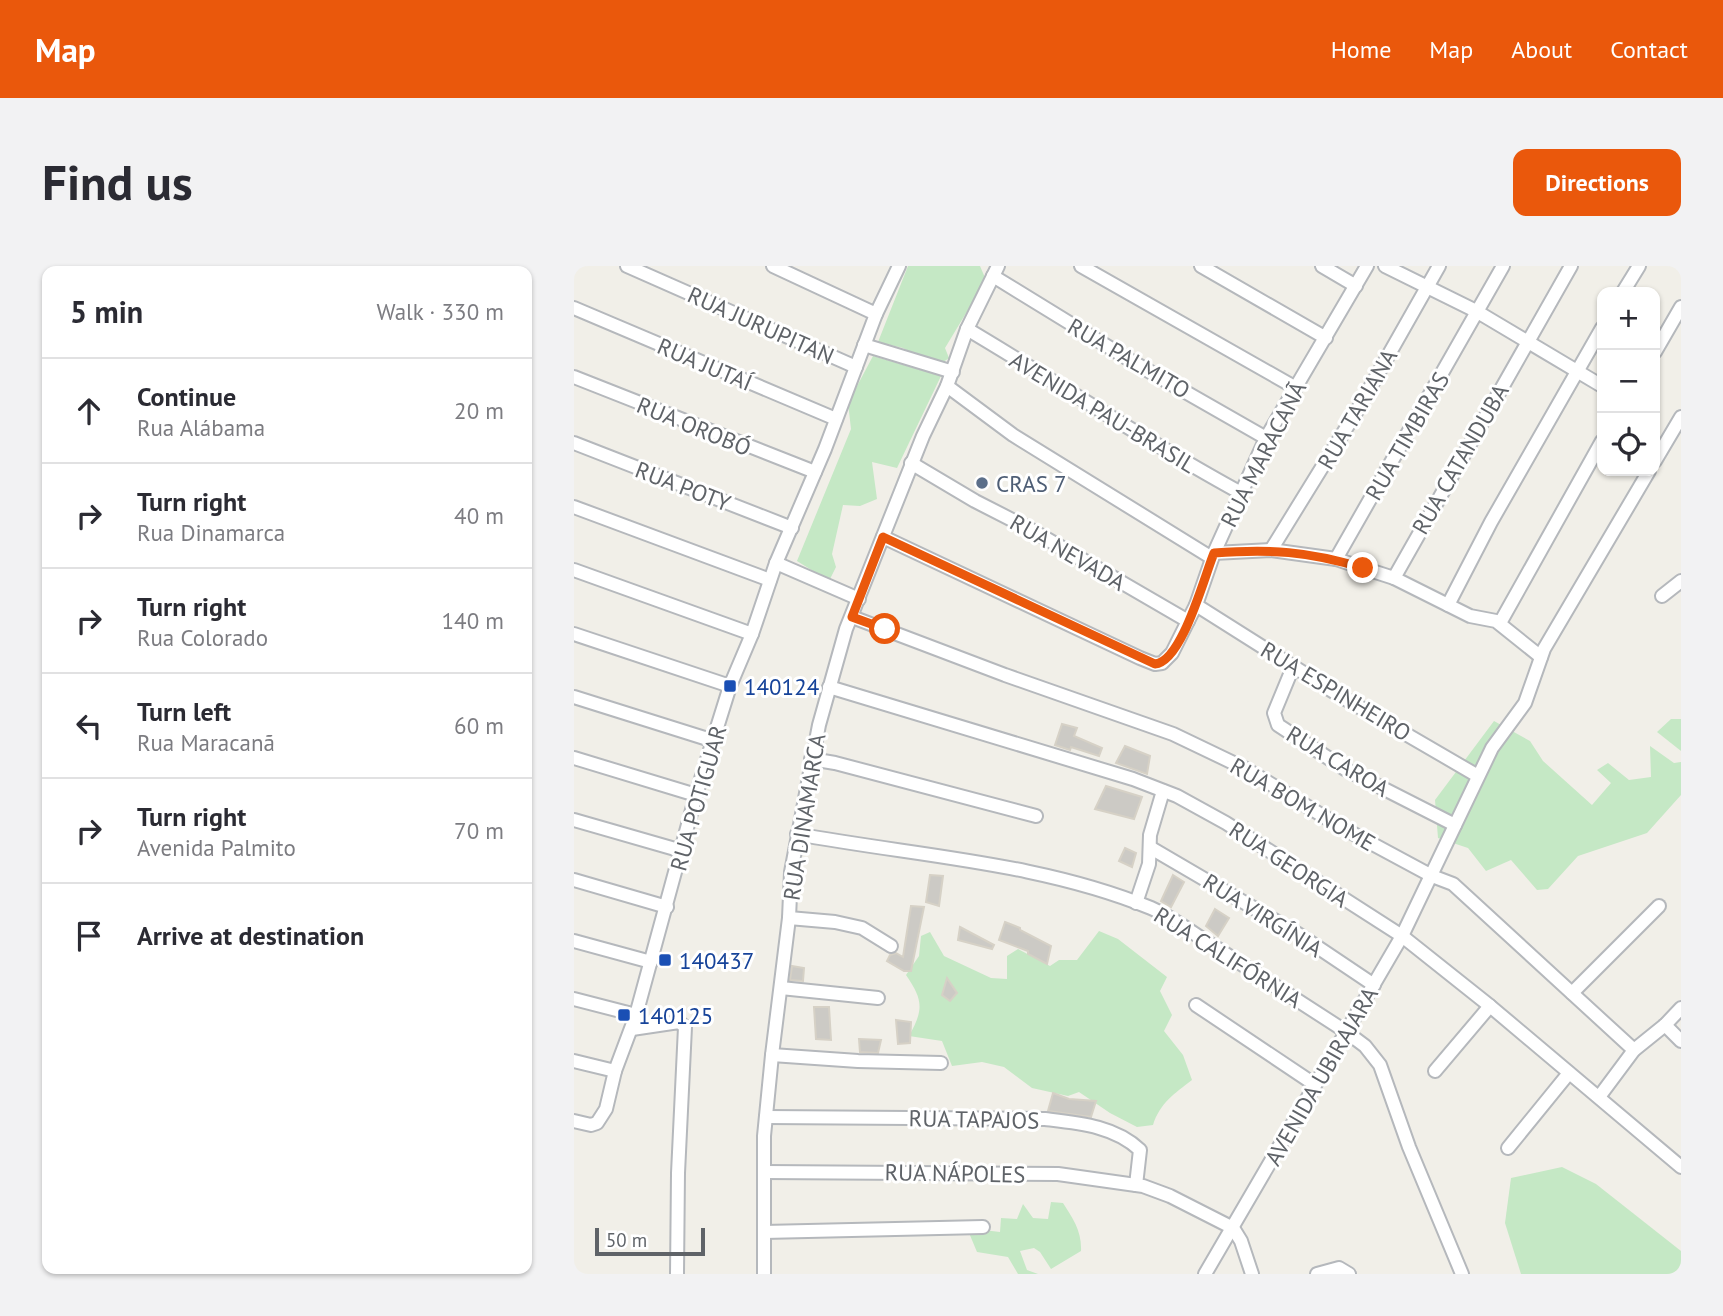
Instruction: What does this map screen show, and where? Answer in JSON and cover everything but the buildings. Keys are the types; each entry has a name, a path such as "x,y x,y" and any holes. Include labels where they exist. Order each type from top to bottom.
{"street":[{"name":"RUA JURUPITAN","path":"627,266 856,367"},
{"path":"773,266 876,314"},
{"name":"RUA POTIGUAR","path":"577,1122 592,1125 602,1118 615,1071 632,1029 696,795 730,686 876,314 898,266"},
{"path":"1081,266 1296,388"},
{"path":"1201,266 1326,338"},
{"path":"1322,266 1356,286"},
{"name":"RUA MARACANÃ","path":"883,537 1140,658 1155,664 1167,660 1196,605 1213,555 1266,438 1367,266"},
{"path":"1385,266 1476,311 1597,383"},
{"name":"RUA TARIANA","path":"1271,550 1331,454 1439,266"},
{"name":"RUA TIMBIRAS","path":"1336,559 1503,266"},
{"name":"RUA CATANDUBA","path":"1394,578 1570,266"},
{"path":"1626,287 1639,266"},
{"name":"RUA DINAMARCA","path":"765,1274 766,1116 789,918 789,890 811,759 829,687 852,617 911,463 947,386 967,330 995,271"},
{"name":"RUA PALMITO","path":"995,271 1133,362 1266,438"},
{"path":"1656,350 1681,307"},
{"name":"RUA JUTAÍ","path":"574,308 836,419"},
{"name":"AVENIDA PAU-BRASIL","path":"967,330 1241,493"},
{"path":"1448,605 1491,522 1597,337"},
{"path":"864,345 953,372"},
{"name":"RUA OROBÓ","path":"574,377 815,472"},
{"path":"947,386 1013,435 1213,555 1271,550 1336,559 1394,578 1470,616 1500,623 1541,657"},
{"path":"1660,453 1681,417"},
{"name":"RUA POTY","path":"574,443 792,528"},
{"path":"1500,623 1597,450"},
{"name":"RUA NEVADA","path":"911,463 1188,621"},
{"name":"AVENIDA UBIRAJARA","path":"1205,1274 1402,936 1478,776 1504,729 1525,703 1541,657 1558,624 1646,476"},
{"path":"574,507 770,580"},
{"path":"776,564 859,599"},
{"path":"574,570 752,634"},
{"path":"1662,596 1681,581"},
{"name":"RUA ESPINHEIRO","path":"1196,605 1293,667 1478,776"},
{"name":"RUA BOM NOME","path":"852,617 1173,734 1245,769 1341,827 1432,876 1453,884 1634,1050"},
{"path":"574,634 730,686"},
{"name":"RUA CAROA","path":"1293,667 1274,713 1278,725 1345,769 1455,825"},
{"name":"RUA GEORGIA","path":"829,687 1108,771 1163,791 1226,823 1402,936 1490,1006 1681,1167"},
{"path":"574,697 714,741"},
{"path":"574,758 696,795"},
{"path":"811,759 1036,816"},
{"path":"1136,902 1146,876 1151,848 1150,835 1163,791"},
{"path":"574,820 682,851"},
{"name":"RUA CALIFÓRNIA","path":"797,834 1042,875 1136,902 1155,910 1345,1031 1365,1046 1380,1065 1409,1147 1462,1274"},
{"name":"RUA VIRGÍNIA","path":"1151,848 1298,934 1374,985"},
{"path":"574,880 667,907"},
{"path":"1572,993 1659,906"},
{"path":"789,918 835,922 862,928 891,946"},
{"path":"574,941 651,962"},
{"path":"781,988 878,998"},
{"path":"574,999 636,1015"},
{"path":"1196,1005 1314,1084"},
{"path":"1435,1071 1490,1006"},
{"path":"1599,1097 1634,1050 1681,1008"},
{"path":"632,1029 679,1022 685,1027 678,1173 677,1274"},
{"path":"1665,1025 1681,1041"},
{"path":"772,1055 941,1063"},
{"path":"574,1061 615,1071"},
{"path":"1508,1148 1569,1073"},
{"name":"RUA TAPAJOS","path":"766,1116 1045,1119 1081,1123 1120,1134 1140,1150 1140,1185"},
{"name":"RUA NÁPOLES","path":"765,1172 1058,1174 1140,1185 1170,1196 1233,1228"},
{"path":"764,1232 983,1227"},
{"path":"1233,1228 1241,1241 1252,1274"},
{"path":"1317,1274 1339,1268 1349,1274"}],"green space":[{"path":"908,266 980,266 986,280 945,348 949,358 942,363 878,342"},
{"path":"873,356 941,376 897,468 872,462 877,499 860,506 843,505 832,554 836,567 829,581 797,561 851,429 848,403"},
{"path":"1671,719 1681,719 1681,751 1657,732"},
{"path":"1494,721 1530,741 1543,761 1592,805 1611,783 1597,770 1608,763 1629,780 1651,777 1650,746 1674,763 1681,762 1681,795 1647,833 1578,856 1548,889 1537,890 1511,860 1486,871 1468,848 1438,838 1435,800"},
{"path":"1099,931 1118,939 1167,977 1160,991 1172,1015 1164,1031 1183,1055 1192,1080 1164,1105 1153,1125 1137,1127 1079,1092 1068,1096 1032,1088 1004,1067 982,1062 952,1066 942,1041 909,1036 920,1005 916,991 906,975 919,956 921,936 930,932 944,956 991,978 1007,979 1007,956 1018,949 1050,966 1059,960 1077,960"},
{"path":"1562,1167 1596,1184 1681,1251 1681,1274 1521,1274 1505,1223 1511,1178"},
{"path":"1051,1202 1063,1203 1070,1214 1078,1231 1081,1251 1051,1269 1040,1252 1034,1248 1020,1251 1027,1270 1038,1274 1018,1274 1008,1257 977,1252 967,1228 1000,1232 1001,1218 1017,1219 1023,1204 1033,1218 1048,1219"}],"place":[{"name":"CRAS 7","path":"982,483"},
{"name":"140124","path":"730,686"},
{"name":"140437","path":"665,960"},
{"name":"140125","path":"624,1015"}],"route":[{"path":"885,629 852,617 883,537 1155,664 1167,660 1172,653 1196,605 1214,553 1271,550 1336,559 1363,568"}]}
